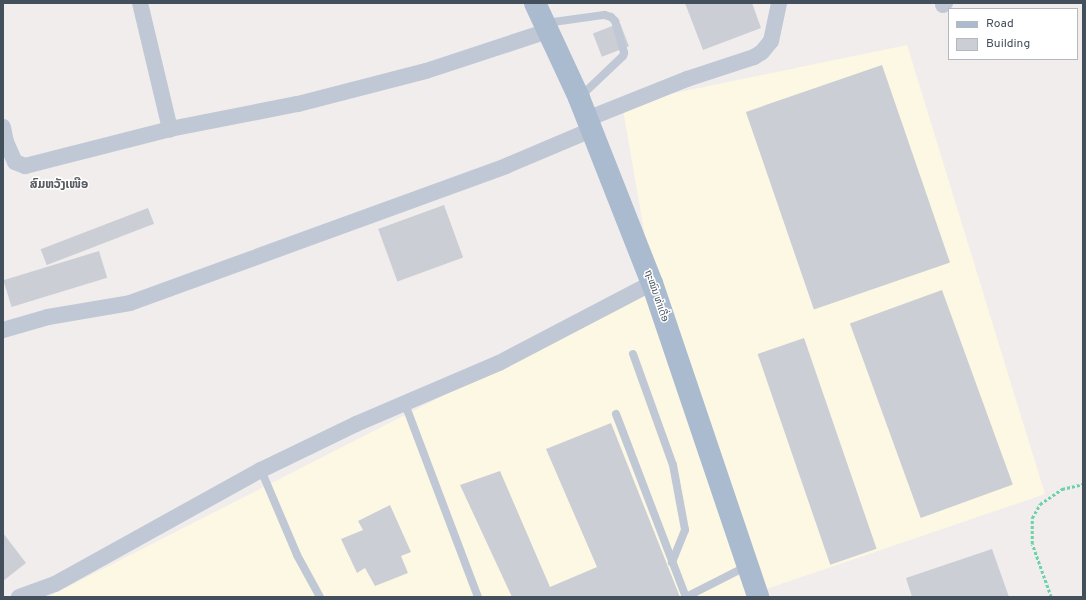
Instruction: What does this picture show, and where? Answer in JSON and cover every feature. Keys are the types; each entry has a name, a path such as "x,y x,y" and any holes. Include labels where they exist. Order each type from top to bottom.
{"main road":[{"name":"ຖະໝົນ ທ່າເດື່ອ","path":"536,3 579,98 652,283 758,597"}],"street":[{"path":"140,3 170,129"},
{"path":"3,330 48,317 130,303 506,166 589,124 686,79 758,55 767,48 771,41 779,3"},
{"path":"4,138 15,162 25,166 170,129 298,104 418,73 546,28"},
{"path":"19,597 55,584 261,470 356,424 499,363 652,283"}],"lane":[{"path":"546,28 604,15 611,17 615,21 624,53 623,56 579,98"},
{"path":"632,354 673,465 685,530 672,562"},
{"path":"405,404 478,597"},
{"path":"616,414 686,597 747,566"},
{"path":"261,470 297,555 320,597"}],"path":[{"path":"1051,597 1032,544 1032,518 1040,504 1062,489 1083,484"}],"shaded area":[{"path":"907,45 1045,494 743,597 48,597 654,288 622,104"}],"building":[{"path":"685,3 752,3 761,28 703,50"},
{"path":"620,23 629,46 602,57 593,33"},
{"path":"882,65 950,263 814,309 746,112"},
{"path":"444,205 463,258 397,282 378,229"},
{"path":"148,208 154,224 47,265 41,249"},
{"path":"99,251 107,278 12,307 3,280"},
{"path":"942,290 1013,485 921,518 850,324"},
{"path":"804,338 877,549 830,565 758,354"},
{"path":"611,423 680,597 512,597 460,485 500,471 550,587 597,567 546,449"},
{"path":"390,505 411,552 401,556 408,573 375,586 365,568 357,573 341,539 363,530 358,521"},
{"path":"3,533 26,563 3,581"},
{"path":"992,549 1009,597 912,597 906,578"}],"district":[{"name":"ສົມຫວັງເໜືອ","path":"59,186"}]}
